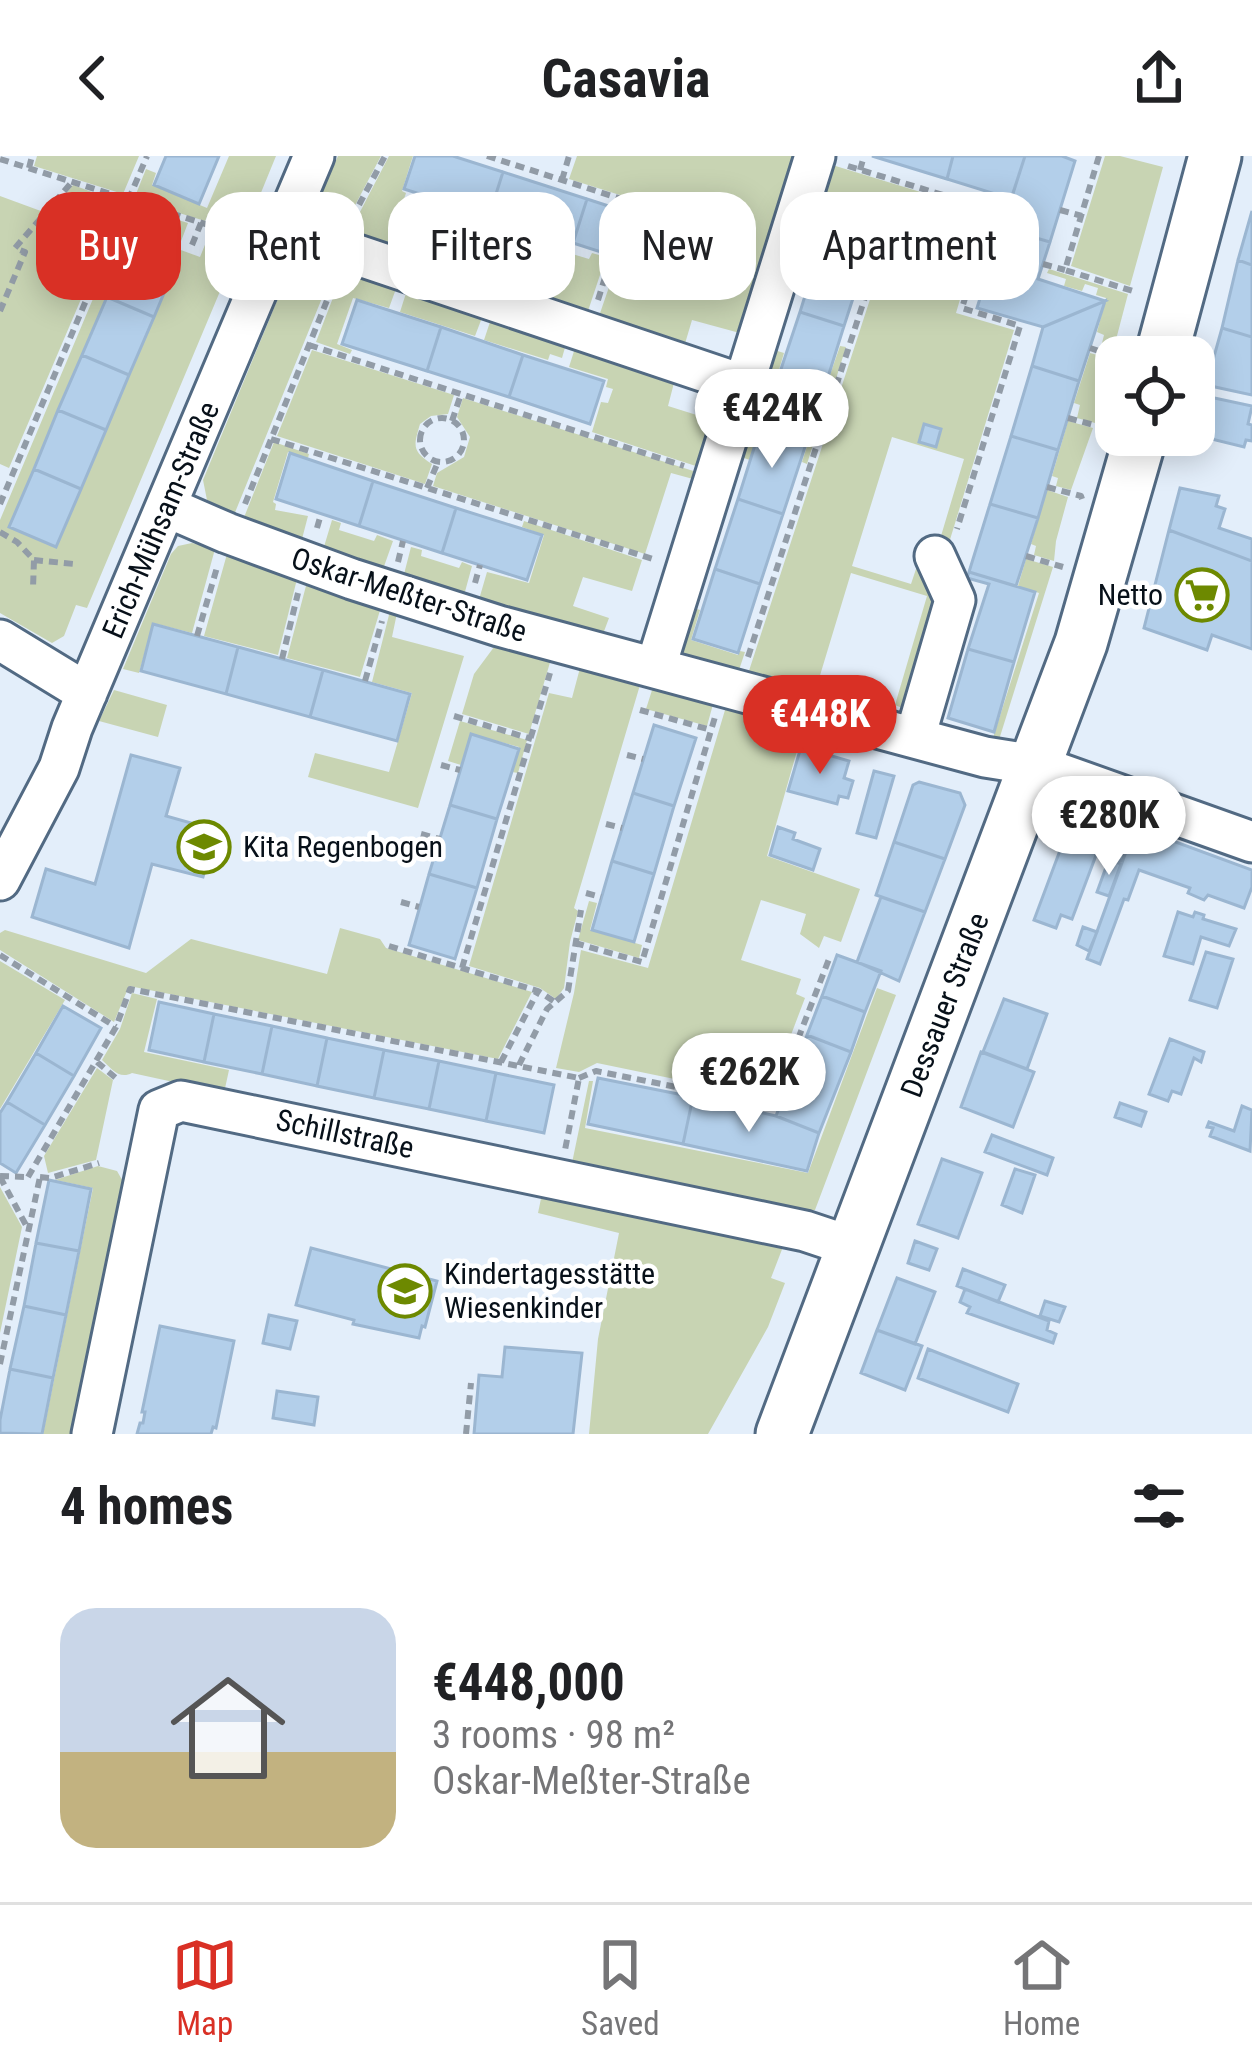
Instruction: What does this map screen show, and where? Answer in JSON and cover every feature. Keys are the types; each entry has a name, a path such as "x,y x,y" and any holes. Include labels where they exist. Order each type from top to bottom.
{"main road":[{"path":"1168,336 1215,156"},
{"name":"Dessauer Straße","path":"782,1434 1081,643 1135,456"}],"street":[{"name":"Erich-Mühsam-Straße","path":"292,192 314,156"},
{"path":"804,192 815,157"},
{"path":"656,666 780,270"},
{"name":"Erich-Mühsam-Straße","path":"0,880 59,768 71,728 167,507 242,300"},
{"path":"490,300 742,392"},
{"name":"Oskar-Meßter-Straße","path":"167,507 306,562 559,644 656,666 985,757 1036,765 1252,842"},
{"path":"915,737 955,600 939,564"},
{"path":"0,640 87,693"},
{"name":"Schillstraße","path":"92,1434 159,1110 182,1101 806,1231 853,1247"}],"path":[{"path":"28,168 32,156"},
{"path":"131,192 147,156"},
{"path":"364,202 385,156"},
{"path":"487,156 662,212 780,229"},
{"path":"562,180 569,156"},
{"path":"860,170 864,156"},
{"path":"1065,270 1099,156"},
{"path":"815,157 992,210 962,308 1020,326 939,564"},
{"path":"0,159 103,192"},
{"path":"0,311 26,252 15,248 72,182"},
{"path":"1060,210 1082,216"},
{"path":"181,217 205,224"},
{"path":"192,245 201,223"},
{"path":"1043,264 1176,304"},
{"path":"587,332 599,295"},
{"path":"0,504 86,300"},
{"path":"197,636 230,534 325,300"},
{"path":"505,305 507,300"},
{"path":"575,943 642,962 711,730 731,687 864,300"},
{"path":"309,345 716,476"},
{"path":"1090,348 1095,350"},
{"path":"742,392 824,423"},
{"path":"452,421 460,394"},
{"path":"442,418 459,425 463,446 457,458 438,462 421,448 425,424 442,418"},
{"path":"1068,418 1095,426"},
{"path":"271,439 688,570"},
{"path":"428,488 438,462"},
{"path":"0,532 34,560 74,564"},
{"path":"33,588 34,560"},
{"path":"282,659 306,562"},
{"path":"365,681 390,591"},
{"path":"461,968 559,644"},
{"path":"640,710 711,730"},
{"path":"454,716 532,739"},
{"path":"627,754 643,759"},
{"path":"441,764 460,770"},
{"path":"607,824 622,828"},
{"path":"421,834 440,839"},
{"path":"586,892 601,897"},
{"path":"401,902 419,908"},
{"path":"519,1066 547,1010 568,991 581,910"},
{"path":"388,946 538,991 555,1002"},
{"path":"0,955 116,1028"},
{"path":"28,1177 116,1028 130,988 579,1078 596,1071 772,1106 829,959"},
{"path":"501,1062 538,991"},
{"path":"96,1061 117,1079"},
{"path":"559,1178 579,1078"},
{"path":"28,1229 0,1177 50,1178 99,1163"},
{"path":"0,1364 40,1177"},
{"path":"466,1434 471,1383"}],"green space":[{"path":"37,156 139,156 124,192 34,166"},
{"path":"229,156 276,156 261,192 214,192"},
{"path":"338,156 381,156 362,192 323,192"},
{"path":"389,156 413,156 404,192 388,192 388,248 364,240 364,204"},
{"path":"577,156 805,156 793,192 780,192 780,233 747,335 692,320 684,347 598,319 605,300 756,300 756,192 610,192 569,179"},
{"path":"1105,156 1163,167 1130,286 1071,266"},
{"path":"829,164 921,192 821,192"},
{"path":"146,169 156,173 152,185 169,192 137,192"},
{"path":"0,196 36,209 36,300 81,300 9,468 0,464"},
{"path":"181,197 205,207 205,221 181,214"},
{"path":"205,245 205,300 216,300 87,608 76,605 64,636 52,643 0,613 0,520 92,300 181,300 181,250 200,257"},
{"path":"592,253 599,255 599,278 587,314 542,300 575,300 575,255 589,259"},
{"path":"1049,269 1128,294 1117,336 1097,332 1106,298 1096,295 1098,288 1085,284 1082,291 1064,286 1066,279 1047,273"},
{"path":"364,275 388,283 389,308 360,300 364,300"},
{"path":"277,300 321,300 234,515 207,500 203,480"},
{"path":"332,300 352,300 337,344 352,350 350,354 316,342"},
{"path":"404,300 437,300 483,315 475,336 400,312"},
{"path":"870,300 960,300 956,313 1014,330 945,556 938,546 964,459 892,437 852,566 911,584 919,560 945,600 914,713 895,705 927,596 851,573 818,682 828,685 816,699 746,680"},
{"path":"491,319 566,344 562,358 550,354 548,360 484,340"},
{"path":"840,346 846,347 824,417 756,395 771,349 784,353 775,383 822,398"},
{"path":"575,348 675,379 668,406 722,423 708,470 592,432 601,402 608,403 613,389 606,387 608,379 569,367"},
{"path":"312,350 454,395 448,414 431,416 420,424 416,447 432,464 425,484 277,436"},
{"path":"1090,353 1095,354 1095,423 1077,418 1080,405 1074,403"},
{"path":"463,398 706,475 704,482 671,473 645,554 433,486 437,473 464,457 470,437 457,417"},
{"path":"752,409 818,429 807,464 802,462 808,443 801,441 802,435 761,428 750,460 738,456"},
{"path":"1068,421 1093,428 1071,490 1056,486 1058,478 1052,476"},
{"path":"274,442 309,454 308,458 288,452 273,502 275,510 308,516 302,539 243,520"},
{"path":"1047,490 1068,497 1054,561 1034,555 1036,546 1031,544"},
{"path":"332,520 341,523 339,530 374,541 377,535 393,541 382,572 323,550"},
{"path":"524,521 642,560 632,591 583,577 573,606 609,618 597,640 478,603 487,572 529,583 544,535 522,527"},
{"path":"192,543 215,549 192,633 153,623 139,673 123,669 171,554 178,546"},
{"path":"411,547 422,550 421,556 459,568 462,562 472,566 463,599 403,578"},
{"path":"227,554 297,579 278,655 204,636"},
{"path":"1026,559 1053,567 998,743 992,741 1039,593 1018,586"},
{"path":"307,582 381,607 360,677 287,658"},
{"path":"691,607 700,610 691,640 738,655 745,652 738,673 674,661"},
{"path":"390,611 397,613 392,637 464,656 418,808 308,777 315,753 389,772 412,693 372,682"},
{"path":"497,643 551,659 529,734 462,714 474,674"},
{"path":"580,668 640,685 574,908 578,911 564,988 556,999 540,988 469,966 549,693 572,698"},
{"path":"653,687 715,697 707,726 646,709"},
{"path":"114,690 167,705 158,737 99,721"},
{"path":"728,700 805,723 767,856 860,889 841,942 824,936 819,948 800,934 806,914 761,900 741,960 801,979 796,994 805,998 767,1098 597,1063 579,1072 556,1068 581,950 648,968"},
{"path":"460,721 527,740 518,773 512,772 519,747 471,734 461,765 448,761"},
{"path":"589,901 597,903 590,930 642,945 639,958 578,940"},
{"path":"340,928 380,939 386,948 532,992 498,1059 129,986 114,1022 0,950 0,933 5,930 146,973 191,939 327,974"},
{"path":"0,961 65,1000 0,1109"},
{"path":"877,988 896,995 815,1210 795,1211 572,1163 589,1081 593,1081 585,1128 808,1173"},
{"path":"132,993 157,999 144,1052 229,1070 224,1093 119,1074 102,1060 120,1029"},
{"path":"97,1068 113,1080 96,1160 48,1173 44,1156"},
{"path":"98,1166 117,1171 125,1185 73,1434 43,1434 93,1188 55,1180"},
{"path":"0,1187 22,1227 0,1333"},
{"path":"543,1189 786,1239 771,1278 785,1283 768,1327 708,1434 589,1434 598,1339 619,1233 538,1213"}],"building":[{"path":"166,156 219,156 199,204 181,196 181,192 154,185"},
{"path":"415,156 453,156 503,172 497,192 404,189"},
{"path":"872,156 953,156 947,179"},
{"path":"953,156 1025,156 1013,192 989,192 947,179"},
{"path":"1025,156 1062,156 1075,161 1050,242 1039,239 1039,192 1014,192"},
{"path":"503,172 565,192 497,192"},
{"path":"575,195 587,199 575,237"},
{"path":"587,199 599,203 599,251 575,244"},
{"path":"1252,211 1252,265 1238,260"},
{"path":"1039,239 1050,242 1039,276"},
{"path":"1238,260 1252,265 1252,337 1222,328"},
{"path":"1039,279 1105,301 1043,327 977,308 980,300 1039,300"},
{"path":"106,300 154,317 129,375 82,355"},
{"path":"114,300 161,300 154,317"},
{"path":"357,300 441,327 427,371 342,344"},
{"path":"804,300 852,300 844,326 800,312"},
{"path":"1105,301 1079,381 1032,366 1043,327"},
{"path":"800,312 844,326 822,396 777,381"},
{"path":"441,327 523,355 509,397 427,371"},
{"path":"1222,328 1252,337 1252,395 1215,387 1215,353"},
{"path":"82,355 129,375 106,430 58,410"},
{"path":"523,355 604,381 590,424 509,397"},
{"path":"1032,366 1079,381 1058,450 1011,436"},
{"path":"1215,398 1252,406 1248,424 1252,425 1252,441 1246,440 1244,447 1215,440"},
{"path":"58,410 106,430 81,489 34,469"},
{"path":"924,424 941,429 936,447 919,442"},
{"path":"760,429 806,444 783,514 738,499"},
{"path":"1011,436 1058,450 1038,518 990,504"},
{"path":"290,453 373,481 359,526 276,499"},
{"path":"34,469 81,489 56,547 9,527"},
{"path":"373,481 456,508 442,553 359,526"},
{"path":"1180,488 1219,496 1216,506 1225,509 1219,528 1252,539 1252,561 1169,530"},
{"path":"738,499 783,514 760,584 715,569"},
{"path":"990,504 1038,518 1016,586 969,572"},
{"path":"456,508 542,535 527,580 442,553"},
{"name":"Netto","path":"1169,530 1252,561 1252,649 1212,635 1207,650 1144,628"},
{"path":"715,569 760,584 738,653 693,639"},
{"path":"969,572 1035,592 1014,662 968,649 989,584 967,578"},
{"path":"153,624 238,647 226,694 141,671"},
{"path":"238,647 323,670 310,717 226,694"},
{"path":"968,649 1014,662 994,732 948,718"},
{"path":"323,670 410,694 397,741 310,717"},
{"path":"654,725 696,738 674,806 633,793"},
{"path":"471,734 519,749 497,819 450,805"},
{"path":"801,747 849,761 844,778 853,781 848,798 839,796 837,804 788,791"},
{"path":"131,755 180,768 166,816 216,830 203,877 152,864 129,948 32,917 46,869 95,884"},
{"path":"874,771 894,776 876,838 857,833"},
{"path":"919,782 960,793 965,805 945,859 894,842 913,785"},
{"path":"633,793 674,806 654,874 612,861"},
{"path":"450,805 497,819 477,888 429,874"},
{"path":"1077,805 1110,818 1072,919 1061,915 1056,928 1034,920"},
{"path":"1110,818 1135,827 1122,861 1097,852"},
{"path":"778,827 795,833 793,839 820,849 813,870 770,855"},
{"path":"1135,827 1252,870 1252,887 1244,908 1208,895 1204,900 1188,893 1190,888 1139,870 1100,964 1087,959"},
{"path":"894,842 945,859 925,912 876,895"},
{"path":"1109,859 1121,864 1109,896 1097,892"},
{"path":"612,861 654,874 634,942 592,930"},
{"path":"429,874 477,888 455,959 409,945"},
{"path":"881,897 925,912 899,981 857,962"},
{"path":"1178,912 1193,917 1195,912 1236,929 1229,946 1201,937 1193,964 1164,956"},
{"path":"1083,927 1097,932 1089,951 1077,945"},
{"path":"1206,952 1233,959 1217,1008 1190,1000"},
{"path":"837,955 881,971 865,1012 822,996"},
{"path":"822,996 865,1012 851,1052 807,1035"},
{"path":"1004,999 1047,1014 1027,1069 983,1052"},
{"path":"159,1002 214,1014 204,1062 149,1050"},
{"path":"63,1006 101,1028 74,1076 36,1053"},
{"path":"214,1014 272,1026 262,1074 204,1062"},
{"path":"272,1026 327,1038 317,1086 262,1074"},
{"path":"807,1035 851,1052 819,1133 776,1116"},
{"path":"327,1038 384,1050 374,1098 317,1086"},
{"path":"1170,1039 1204,1052 1201,1062 1194,1058 1181,1094 1172,1091 1168,1101 1149,1094"},
{"path":"384,1050 439,1061 429,1109 374,1098"},
{"path":"981,1052 1034,1072 1013,1127 961,1107"},
{"path":"36,1053 74,1076 45,1125 7,1102"},
{"path":"439,1061 496,1073 486,1121 429,1109"},
{"path":"496,1073 554,1085 544,1133 486,1121"},
{"path":"598,1078 693,1097 683,1144 588,1124"},
{"path":"693,1097 776,1116 819,1133 807,1171 683,1144"},
{"path":"7,1102 45,1125 16,1173 0,1163 0,1113"},
{"path":"1120,1103 1146,1112 1141,1126 1115,1117"},
{"path":"1242,1106 1252,1110 1250,1151 1210,1136 1213,1128 1207,1127 1209,1122 1234,1131"},
{"path":"992,1135 1053,1158 1047,1175 985,1152"},
{"path":"942,1159 982,1173 958,1238 918,1224"},
{"path":"1015,1169 1035,1175 1022,1213 1002,1205"},
{"path":"49,1180 91,1189 79,1251 36,1243"},
{"path":"915,1241 937,1249 929,1270 908,1263"},
{"path":"36,1243 79,1251 66,1315 24,1306"},
{"path":"311,1248 437,1281 419,1338 296,1305"},
{"path":"963,1269 1005,1285 998,1302 957,1286"},
{"path":"897,1278 935,1292 915,1344 877,1330"},
{"path":"965,1289 1049,1321 1047,1330 1056,1334 1053,1343 967,1313 970,1307 960,1302"},
{"path":"1045,1301 1065,1307 1059,1322 1040,1316"},
{"path":"24,1306 66,1315 53,1378 10,1369"},
{"path":"269,1315 297,1321 290,1349 263,1343"},
{"path":"160,1326 234,1341 211,1434 137,1434"},
{"path":"877,1330 922,1346 905,1390 861,1373"},
{"path":"505,1347 582,1353 573,1434 474,1434 479,1375 502,1377"},
{"path":"928,1349 1018,1384 1008,1412 918,1378"},
{"path":"10,1369 53,1378 42,1434 0,1433"},
{"path":"277,1391 318,1397 314,1425 273,1418"}],"place":[{"name":"Netto","path":"1202,595"},
{"name":"Kita Regenbogen","path":"204,847"},
{"name":"Kindertagesstätte Wiesenkinder","path":"405,1291"}]}
